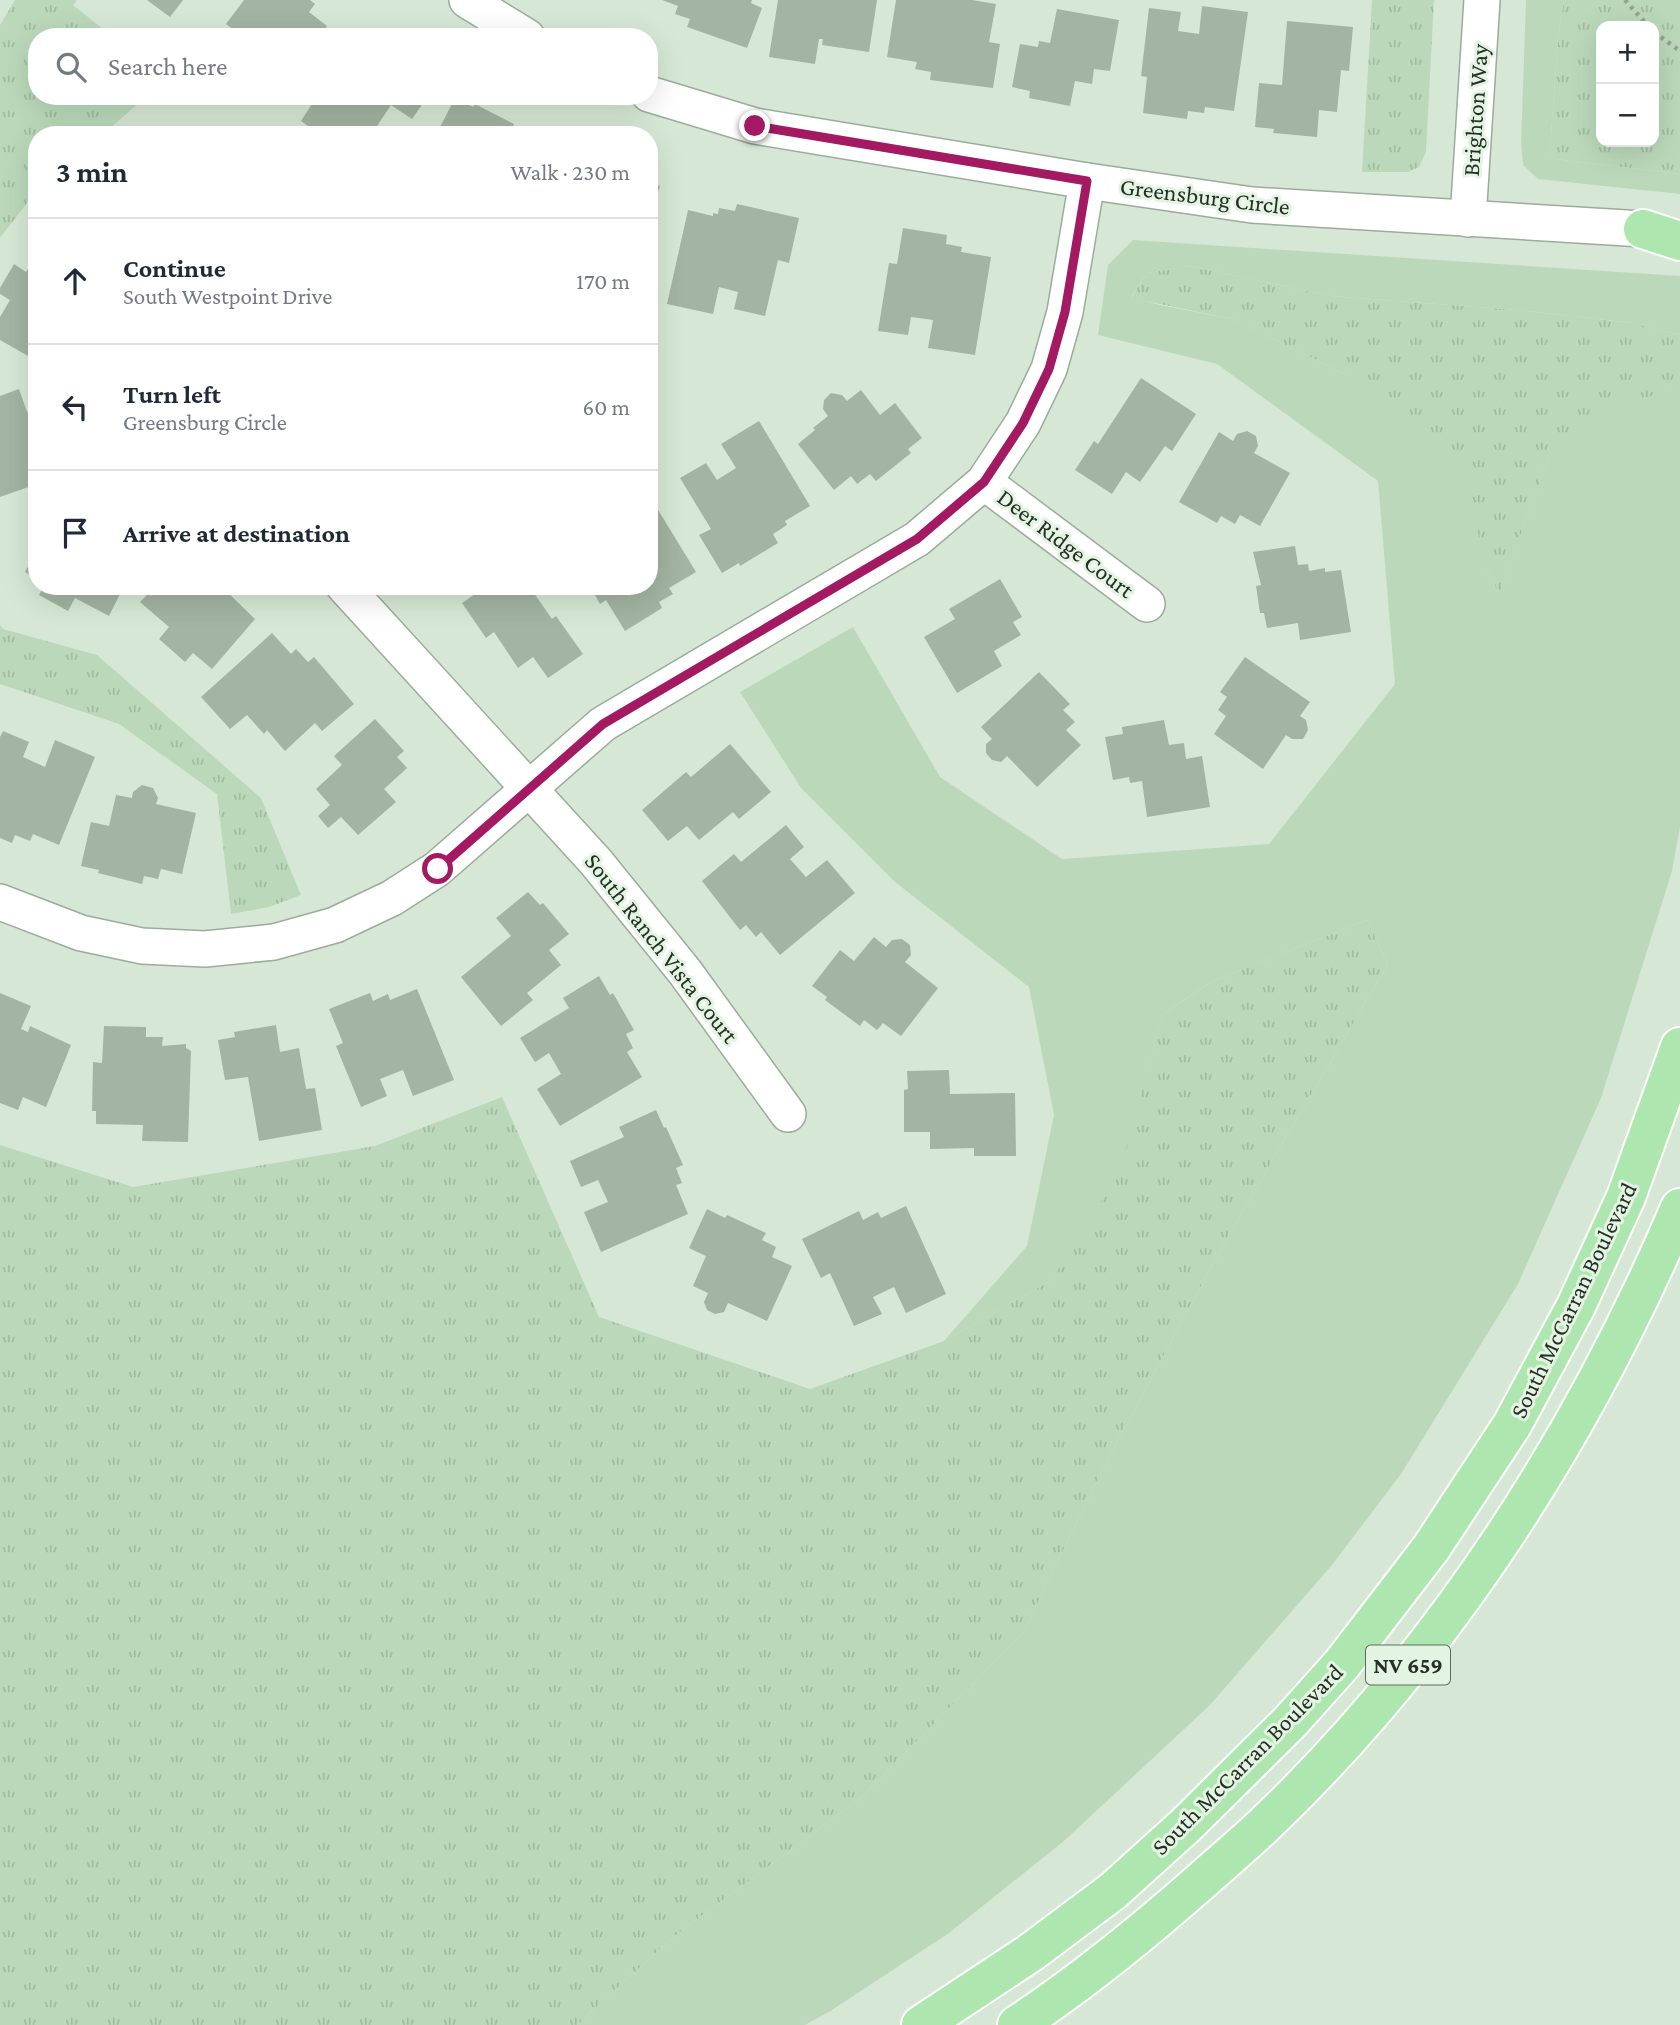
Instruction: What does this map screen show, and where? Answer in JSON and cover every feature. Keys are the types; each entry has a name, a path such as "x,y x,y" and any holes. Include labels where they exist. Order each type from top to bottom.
{"main road":[{"path":"1643,229 1680,227"},
{"path":"1643,229 1680,241"},
{"name":"South McCarran Boulevard","path":"921,2025 1030,1953 1113,1891 1186,1825 1290,1722 1350,1653 1431,1548 1512,1425 1576,1306 1626,1197 1680,1047"},
{"name":"NV 659","path":"1017,2025 1051,2003 1161,1916 1263,1826 1360,1725 1429,1640 1540,1481 1607,1363 1649,1281 1680,1208"}],"street":[{"path":"467,0 512,28"},
{"name":"Brighton Way","path":"1468,219 1482,0"},
{"name":"Greensburg Circle","path":"658,97 755,126 1087,181 1252,205 1643,229"},
{"path":"0,902 80,933 142,946 205,949 274,942 335,925 392,898 438,869 603,724 917,539 984,482 1023,423 1049,369 1065,312 1087,181"},
{"name":"Deer Ridge Court","path":"984,482 1147,604"},
{"name":"South Ranch Vista Court","path":"352,595 596,862 685,972 788,1114"}],"path":[{"path":"1625,0 1644,21"},
{"path":"1659,36 1680,51"}],"green space":[{"path":"15,0 77,0 73,5 102,28 28,28 28,105 137,105 112,126 28,126 28,202 0,238 0,25"},
{"path":"1372,0 1434,0 1426,152 1419,167 1408,172 1362,172"},
{"path":"1526,0 1564,0 1558,36 1550,150 1555,159 1680,174 1680,194 1538,179 1523,165 1521,143"},
{"path":"1564,0 1680,0 1680,174 1555,159 1550,150 1558,36"},
{"path":"1133,240 1680,276 1680,335 1633,323 1517,310 1331,296 1190,266 1147,273 1131,297 1232,319 1347,375 1429,428 1462,470 1487,568 1499,594 1548,459 1579,420 1680,386 1680,827 1672,871 1601,1098 1518,1284 1401,1474 1332,1565 1210,1705 1064,1841 949,1933 805,2025 577,2025 672,1938 862,1797 1023,1633 1102,1470 1228,1236 1388,964 1367,920 1211,982 1163,1014 1120,1171 1052,1280 944,1341 1027,1246 1054,1115 1029,987 895,882 801,788 740,692 853,627 940,777 1062,859 1269,844 1395,684 1378,481 1217,364 1098,335 1108,265"},
{"path":"1190,266 1331,296 1517,310 1633,323 1680,335 1680,386 1645,399 1548,459 1499,595 1487,568 1347,375 1232,319 1131,298 1147,273"},
{"path":"0,625 3,629 97,655 261,798 301,895 269,907 231,914 217,794 119,724 0,684"},
{"path":"1367,920 1388,964 1228,1236 1102,1470 1023,1633 862,1797 672,1938 577,2025 0,2025 0,1145 133,1187 375,1146 502,1097 599,1317 810,1389 944,1341 1052,1280 1145,1078 1163,1014 1211,982"}],"building":[{"path":"147,0 183,0 170,17"},
{"path":"244,0 310,0 315,4 309,12 327,26 231,28 226,24"},
{"path":"662,0 752,0 751,3 762,8 747,48 687,27 690,19 675,14 678,6"},
{"path":"778,0 877,0 869,52 822,45 823,39 819,39 815,64 769,57"},
{"path":"896,0 972,0 996,4 989,42 1000,44 993,88 930,80 931,72 915,69 917,62 887,57"},
{"path":"1202,6 1248,12 1234,111 1205,107 1204,113 1188,111 1187,119 1143,113 1147,77 1141,76 1149,8 1181,12 1178,31 1199,34"},
{"path":"1057,9 1119,20 1110,71 1094,69 1092,84 1075,81 1070,106 1029,98 1030,91 1012,87 1020,44 1038,47 1039,41 1050,43"},
{"path":"1287,21 1353,27 1349,71 1341,70 1337,112 1319,110 1317,137 1273,133 1274,129 1255,127 1259,83 1282,85"},
{"path":"311,105 391,105 377,126 308,126 301,121"},
{"path":"391,105 422,105 412,119"},
{"path":"451,105 477,105 514,124 513,126 441,126"},
{"path":"737,204 799,218 789,263 778,260 765,316 734,309 738,292 719,287 713,314 667,304 688,210 713,216 713,213 718,214 719,208 735,211"},
{"path":"903,228 947,235 946,244 962,247 961,252 991,257 975,355 928,348 933,320 911,317 908,335 878,331 889,263 897,264"},
{"path":"14,264 26,272 28,269 28,356 0,340 0,317 10,300 0,294 0,288"},
{"path":"1141,378 1196,414 1172,451 1165,446 1140,482 1126,472 1112,494 1075,470 1094,441 1098,444"},
{"path":"19,389 28,412 28,487 0,497 0,396"},
{"path":"861,390 880,415 895,403 922,438 908,449 911,453 876,481 870,474 857,484 851,476 834,490 798,444 828,416 823,409 824,400 831,393 842,395 847,401"},
{"path":"759,421 810,506 785,521 787,525 773,534 778,543 740,566 739,563 722,573 699,535 711,529 680,478 706,463 717,480 736,468 721,444"},
{"path":"1247,431 1256,436 1258,446 1254,453 1290,473 1260,526 1240,515 1235,524 1221,516 1217,523 1179,502 1219,432 1233,441 1237,434"},
{"path":"658,510 696,572 669,588 673,594 659,602 662,608 625,631 606,600 600,604 595,595 658,595"},
{"path":"1295,546 1298,565 1308,564 1309,571 1325,568 1325,572 1341,570 1351,632 1300,640 1298,623 1267,628 1264,613 1260,613 1256,586 1261,585 1253,552"},
{"path":"1000,579 1022,617 1013,622 1021,635 994,651 1002,666 957,693 924,637 955,619 949,609"},
{"path":"39,595 120,595 109,616 75,598 68,611"},
{"path":"147,595 230,595 255,619 212,669 193,653 185,662 159,639 169,627 140,602"},
{"path":"474,595 535,595 552,619 556,616 583,654 548,678 533,657 518,668 494,632 486,638 462,603"},
{"path":"272,633 291,654 296,649 308,662 314,657 354,704 322,731 315,723 285,751 267,730 264,734 247,715 230,729 201,697"},
{"path":"1245,657 1310,702 1300,716 1306,720 1308,730 1303,739 1292,739 1286,735 1263,769 1214,734 1226,716 1218,710 1227,697 1220,692"},
{"path":"1039,672 1070,704 1063,710 1075,722 1066,730 1081,745 1037,787 1007,756 1001,762 992,760 986,753 986,744 992,739 981,727"},
{"path":"375,719 404,751 397,757 407,768 384,789 396,802 358,835 341,817 328,828 318,816 330,805 316,789 342,765 334,756"},
{"path":"1164,720 1169,745 1184,743 1186,759 1202,756 1210,807 1147,817 1142,781 1130,783 1129,777 1113,780 1105,737 1123,734 1122,727"},
{"path":"3,731 29,742 23,757 45,767 55,740 95,757 59,845 33,834 30,841 15,835 12,843 0,838 0,737"},
{"path":"730,744 771,792 739,819 733,812 699,840 687,826 668,841 642,810 686,772 691,777"},
{"path":"142,785 153,788 158,798 156,804 196,813 182,874 161,869 158,879 144,876 142,884 81,866 91,822 109,826 116,795 132,798 133,792"},
{"path":"786,825 804,847 790,859 806,877 827,860 855,893 780,955 761,932 756,937 746,925 740,930 702,881 734,854 741,862"},
{"path":"528,892 540,905 543,903 569,934 549,950 561,965 527,993 533,1000 501,1026 461,977 511,936 496,918"},
{"path":"874,937 886,947 892,940 902,939 910,945 911,955 905,962 938,988 901,1036 883,1023 877,1030 864,1020 860,1026 825,1000 827,997 812,986 840,950 854,961"},
{"path":"599,976 610,995 613,993 634,1030 626,1034 633,1048 627,1052 642,1077 560,1126 537,1089 561,1074 549,1053 535,1062 520,1038 569,1008 563,998"},
{"path":"417,989 454,1080 413,1096 403,1070 380,1079 387,1096 361,1107 336,1046 343,1043 329,1009 370,993 373,1001 388,994 390,1000"},
{"path":"0,993 31,1006 21,1029 28,1032 30,1026 71,1045 46,1107 23,1097 18,1110 0,1103"},
{"path":"276,1025 280,1052 299,1048 306,1089 315,1088 322,1130 259,1141 248,1077 225,1080 218,1040 235,1037 234,1032"},
{"path":"104,1026 146,1027 146,1037 163,1037 162,1046 186,1044 186,1048 191,1051 188,1142 142,1141 143,1125 96,1124 96,1111 92,1111 93,1062 102,1063"},
{"path":"949,1070 950,1094 1015,1093 1016,1156 974,1156 974,1148 930,1149 930,1132 904,1132 907,1071"},
{"path":"656,1110 683,1165 676,1168 682,1183 676,1185 688,1214 601,1252 584,1212 608,1202 598,1180 581,1187 570,1161 624,1137 619,1127"},
{"path":"906,1206 946,1294 906,1313 894,1287 873,1297 882,1314 854,1326 830,1273 821,1278 802,1239 859,1211 863,1220 878,1212 881,1218"},
{"path":"707,1209 766,1233 762,1240 776,1247 772,1257 792,1266 767,1321 728,1303 724,1312 715,1314 707,1310 704,1302 708,1293 693,1286 706,1256 689,1248"}],"route":[{"path":"438,869 603,724 917,539 984,482 1023,423 1049,369 1065,312 1087,181 755,126"}]}
